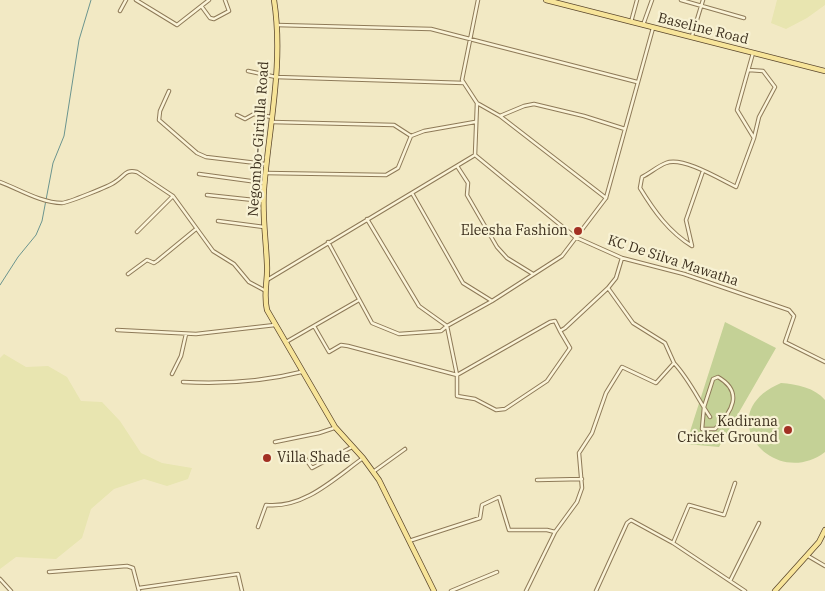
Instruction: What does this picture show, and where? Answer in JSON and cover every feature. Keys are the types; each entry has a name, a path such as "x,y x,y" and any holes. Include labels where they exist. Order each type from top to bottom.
{"main road":[{"name":"Negombo-Giriulla Road","path":"274,0 277,25 276,77 264,201 267,268 264,290 267,310 301,372 335,427 373,472 434,591"},
{"name":"Baseline Road","path":"546,0 825,71"},
{"path":"775,591 819,542 825,530"}],"street":[{"path":"120,11 126,0"},
{"path":"136,0 177,25 209,0"},
{"path":"202,7 210,18 214,19 229,11 225,0"},
{"path":"478,0 462,80 477,103 500,116 606,198"},
{"path":"631,22 637,0"},
{"path":"643,25 652,0"},
{"path":"681,0 744,18"},
{"path":"692,38 703,0"},
{"path":"277,25 431,29 637,82"},
{"path":"328,242 372,323 398,334 441,331 562,256 575,237 593,218 606,198 653,28"},
{"path":"753,53 737,110 754,138"},
{"path":"703,171 686,220 692,246 678,237 653,210 640,188 642,177 667,162 679,161 703,171 736,186 754,138 759,117 776,87 762,71 749,70"},
{"path":"248,71 276,77 464,83"},
{"path":"169,92 160,111 159,120 197,153 206,157 267,165"},
{"path":"265,281 474,155 477,103"},
{"path":"500,116 534,104 591,118 625,129"},
{"path":"237,115 245,119 254,114 272,120 394,125 412,136"},
{"path":"266,173 386,175 398,168 412,136 424,130 475,122"},
{"name":"KC De Silva Mawatha","path":"474,155 575,237 622,258 684,274 784,307 794,316 785,342 825,362"},
{"path":"457,166 468,183 467,195 497,247 507,258 533,274"},
{"path":"0,182 52,202 73,201 116,182 125,172 131,170 137,172 173,196 213,251 234,264 249,282 264,290"},
{"path":"199,174 265,184"},
{"path":"412,193 463,283 492,301"},
{"path":"137,232 173,196"},
{"path":"208,196 264,201"},
{"path":"314,326 329,352 341,345 348,346 457,375 550,322 555,321 570,348 548,381 504,409 496,410 475,399 457,396 457,375 447,326 419,306 367,219"},
{"path":"218,221 264,227"},
{"path":"128,274 147,260 154,263 196,229"},
{"path":"560,331 608,288 616,278 622,258"},
{"path":"608,288 633,323 665,343 674,363 685,374 710,417"},
{"path":"285,342 359,300"},
{"path":"117,330 186,334 276,325"},
{"path":"172,374 181,356 186,334"},
{"path":"526,591 555,532 577,502 582,488 579,453 595,426 606,393 622,367 656,383 674,363"},
{"path":"183,382 247,382 301,372"},
{"path":"718,377 725,381 734,392 734,398 727,414 715,429 702,429 704,407 714,380 718,377"},
{"path":"275,442 319,433 335,427"},
{"path":"305,458 312,468 352,447"},
{"path":"373,472 405,449"},
{"path":"258,527 266,505 277,506 307,498 363,458"},
{"path":"537,480 582,479"},
{"path":"673,543 689,505 724,515 735,483"},
{"path":"409,541 480,518 482,505 499,497 501,498 509,530 547,530 555,532"},
{"path":"596,591 627,523 631,520 673,543 745,591"},
{"path":"730,581 759,523"},
{"path":"807,555 825,566"},
{"path":"49,572 127,566 133,568 139,590 238,574 242,591"},
{"path":"451,591 497,572"},
{"path":"0,579 11,591"}],"shaded area":[{"path":"777,0 825,0 825,5 807,18 786,29 771,23"},
{"path":"4,354 26,367 48,366 67,377 81,401 102,402 120,421 141,453 162,463 192,468 188,479 167,486 144,479 114,489 91,509 82,538 56,559 16,557 0,569 0,358"}],"green space":[{"path":"725,322 776,348 719,447 686,444"},
{"name":"Kadirana Cricket Ground","path":"781,383 805,387 816,392 825,400 825,452 805,462 786,462 769,455 756,444 749,429 750,412 760,396"}],"waterway":[{"path":"0,285 18,257 36,235 42,221 53,163 64,136 79,40 91,0"}],"place":[{"name":"Eleesha Fashion","path":"578,231"},
{"name":"Kadirana Cricket Ground","path":"788,430"},
{"name":"Villa Shade","path":"267,458"}]}
